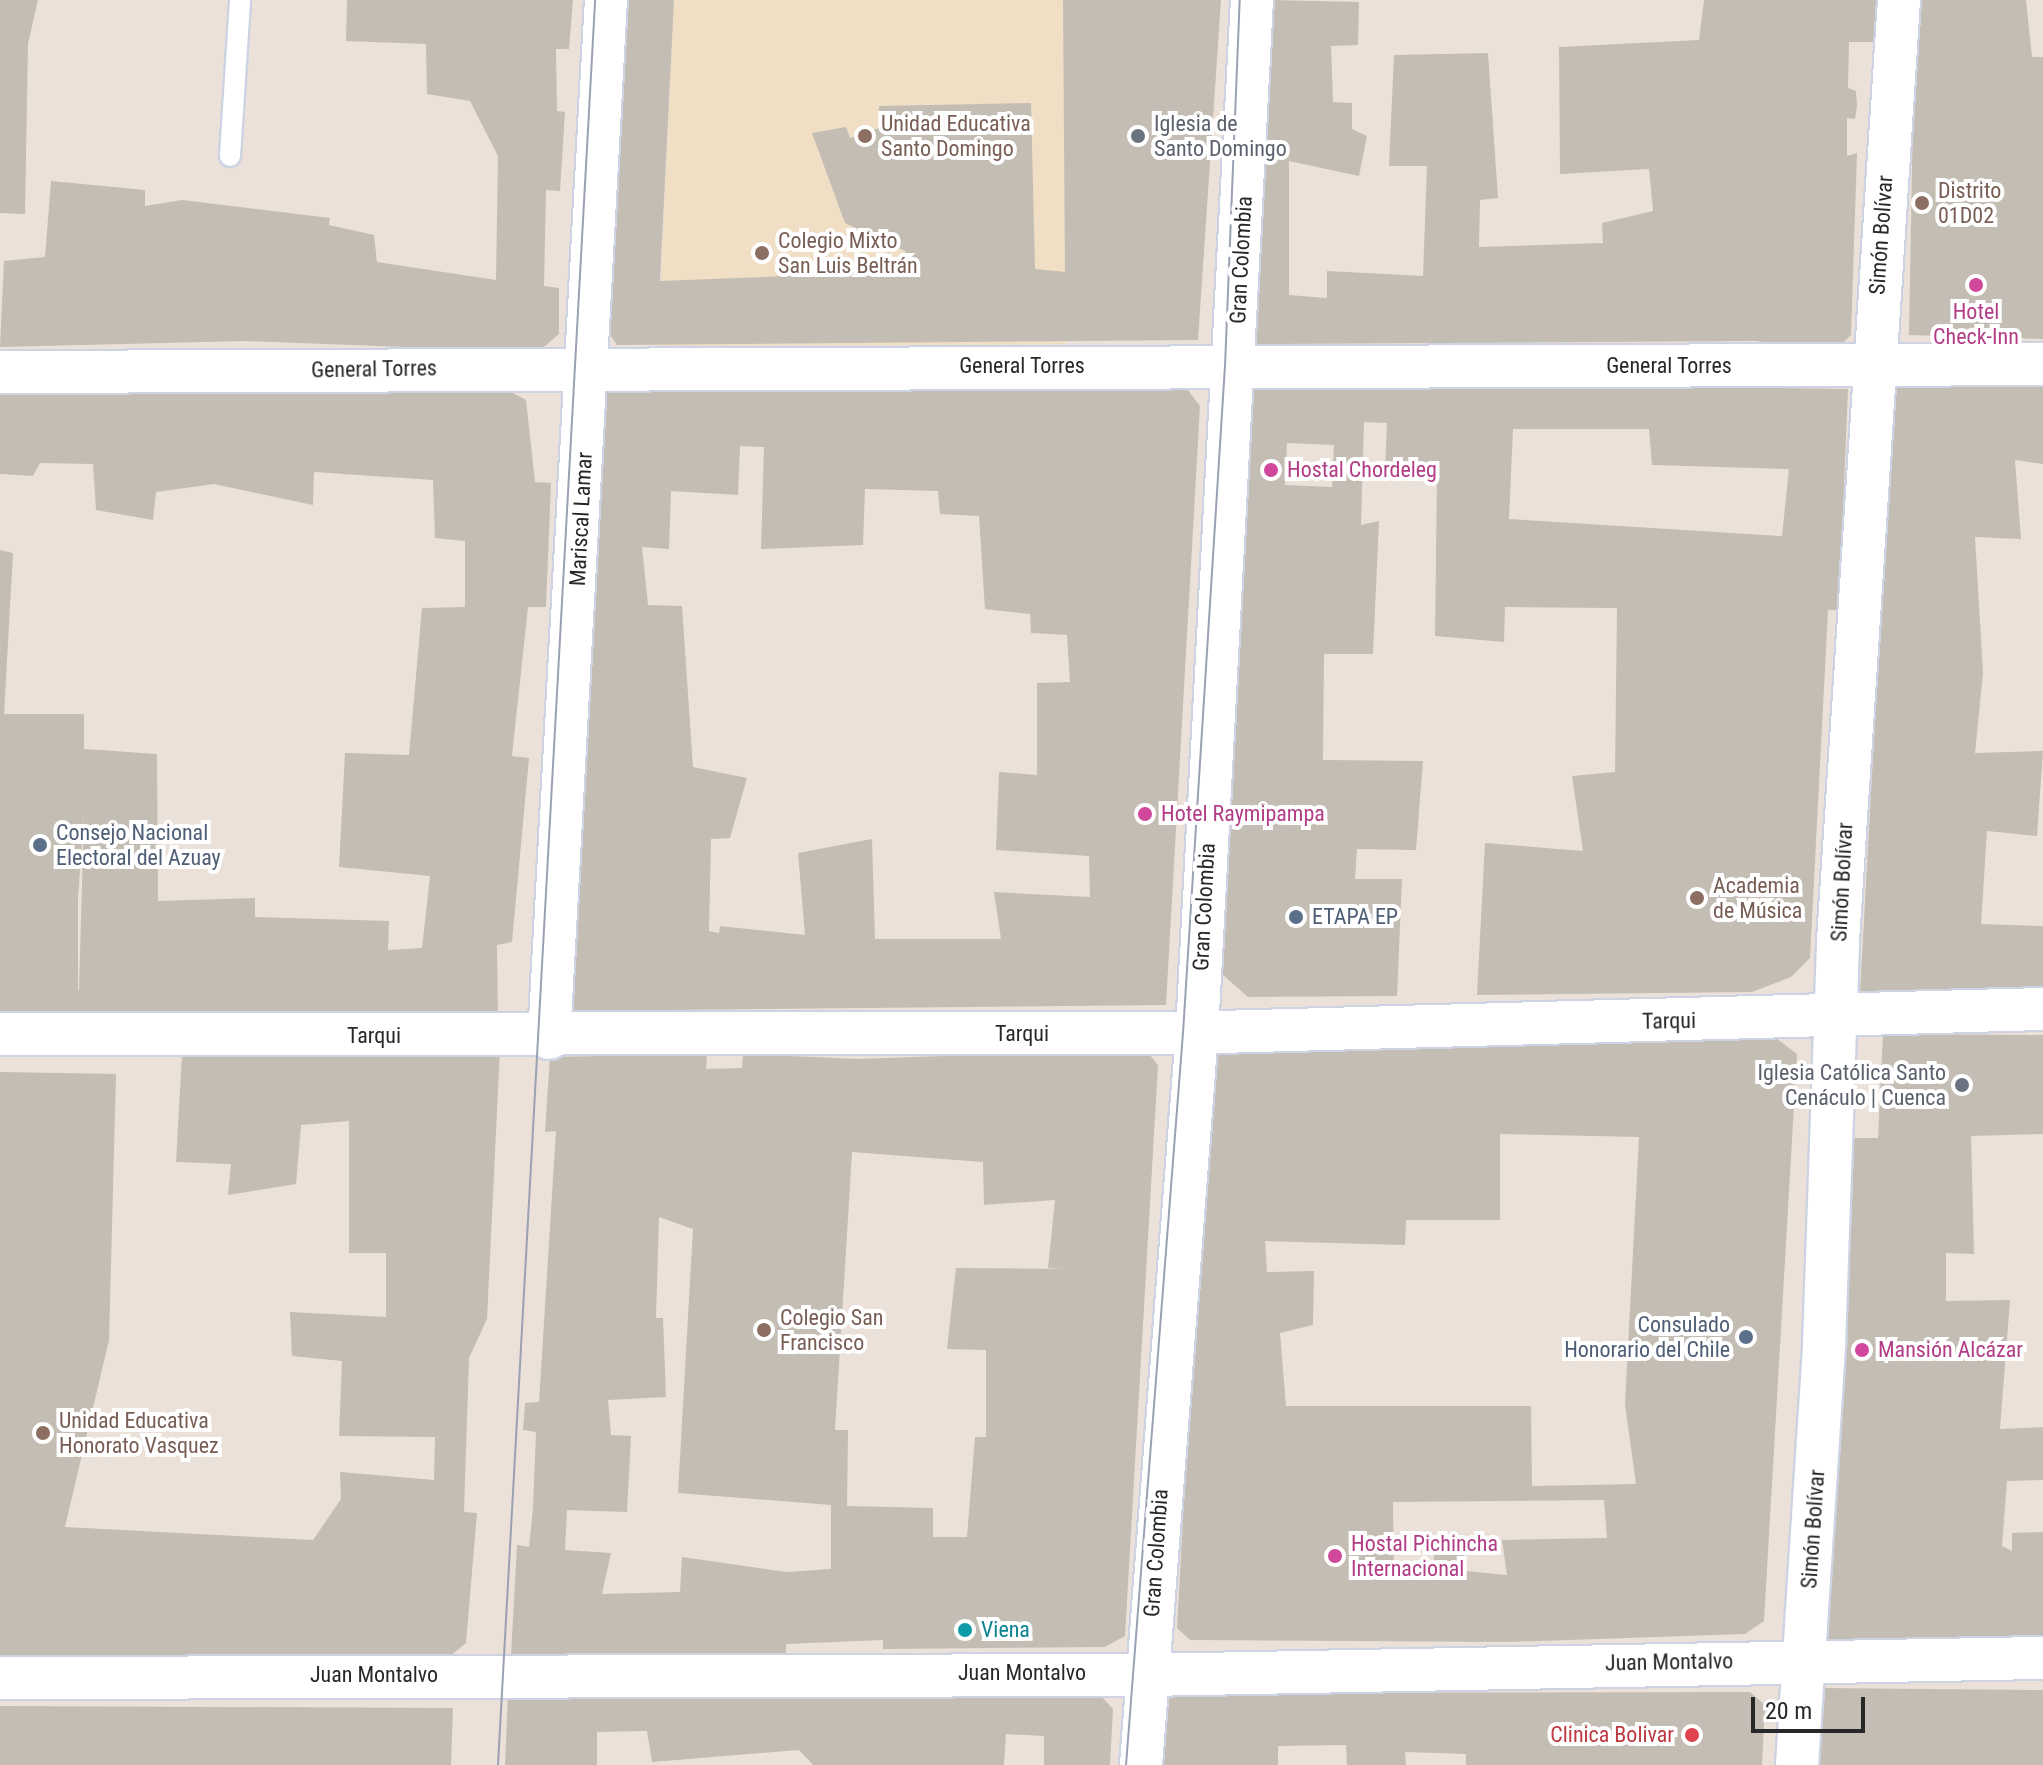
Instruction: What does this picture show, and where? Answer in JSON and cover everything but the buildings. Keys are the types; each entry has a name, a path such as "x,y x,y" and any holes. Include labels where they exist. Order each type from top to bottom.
{"street":[{"name":"Mariscal Lamar","path":"549,1038 590,365 606,0"},
{"name":"Gran Colombia","path":"1141,1765 1197,1032 1236,364 1252,0"},
{"name":"Simón Bolívar","path":"1797,1765 1805,1661 1835,1017 1872,367 1899,0"},
{"name":"General Torres","path":"0,372 590,365 1872,367 2043,364"},
{"name":"Tarqui","path":"0,1034 549,1038 1197,1032 2043,1009"},
{"name":"Juan Montalvo","path":"0,1678 1146,1675 2043,1658"}],"lane":[{"path":"230,156 240,0"}],"shaded area":[{"name":"Unidad Educativa Santo Domingo","path":"674,0 1063,0 1066,344 658,346"}],"tram line":[{"path":"498,1765 595,0"},
{"path":"1126,1765 1183,1033 1225,366 1240,0"}],"place":[{"name":"Unidad Educativa Santo Domingo","path":"865,136"},
{"name":"Iglesia de Santo Domingo","path":"1138,136"},
{"name":"Distrito 01D02","path":"1922,203"},
{"name":"Colegio Mixto San Luis Beltrán","path":"762,253"},
{"name":"Hotel Check-Inn","path":"1976,285"},
{"name":"Hostal Chordeleg","path":"1271,470"},
{"name":"Hotel Raymipampa","path":"1145,814"},
{"name":"Consejo Nacional Electoral del Azuay","path":"40,845"},
{"name":"Academia de Música","path":"1697,898"},
{"name":"ETAPA EP","path":"1296,917"},
{"name":"Iglesia Católica Santo Cenáculo | Cuenca","path":"1962,1085"},
{"name":"Colegio San Francisco","path":"764,1330"},
{"name":"Consulado Honorario del Chile","path":"1746,1337"},
{"name":"Mansión Alcázar","path":"1862,1350"},
{"name":"Unidad Educativa Honorato Vasquez","path":"43,1433"},
{"name":"Hostal Pichincha Internacional","path":"1335,1556"},
{"name":"Viena","path":"965,1630"},
{"name":"Clinica Bolivar","path":"1692,1735"}]}
